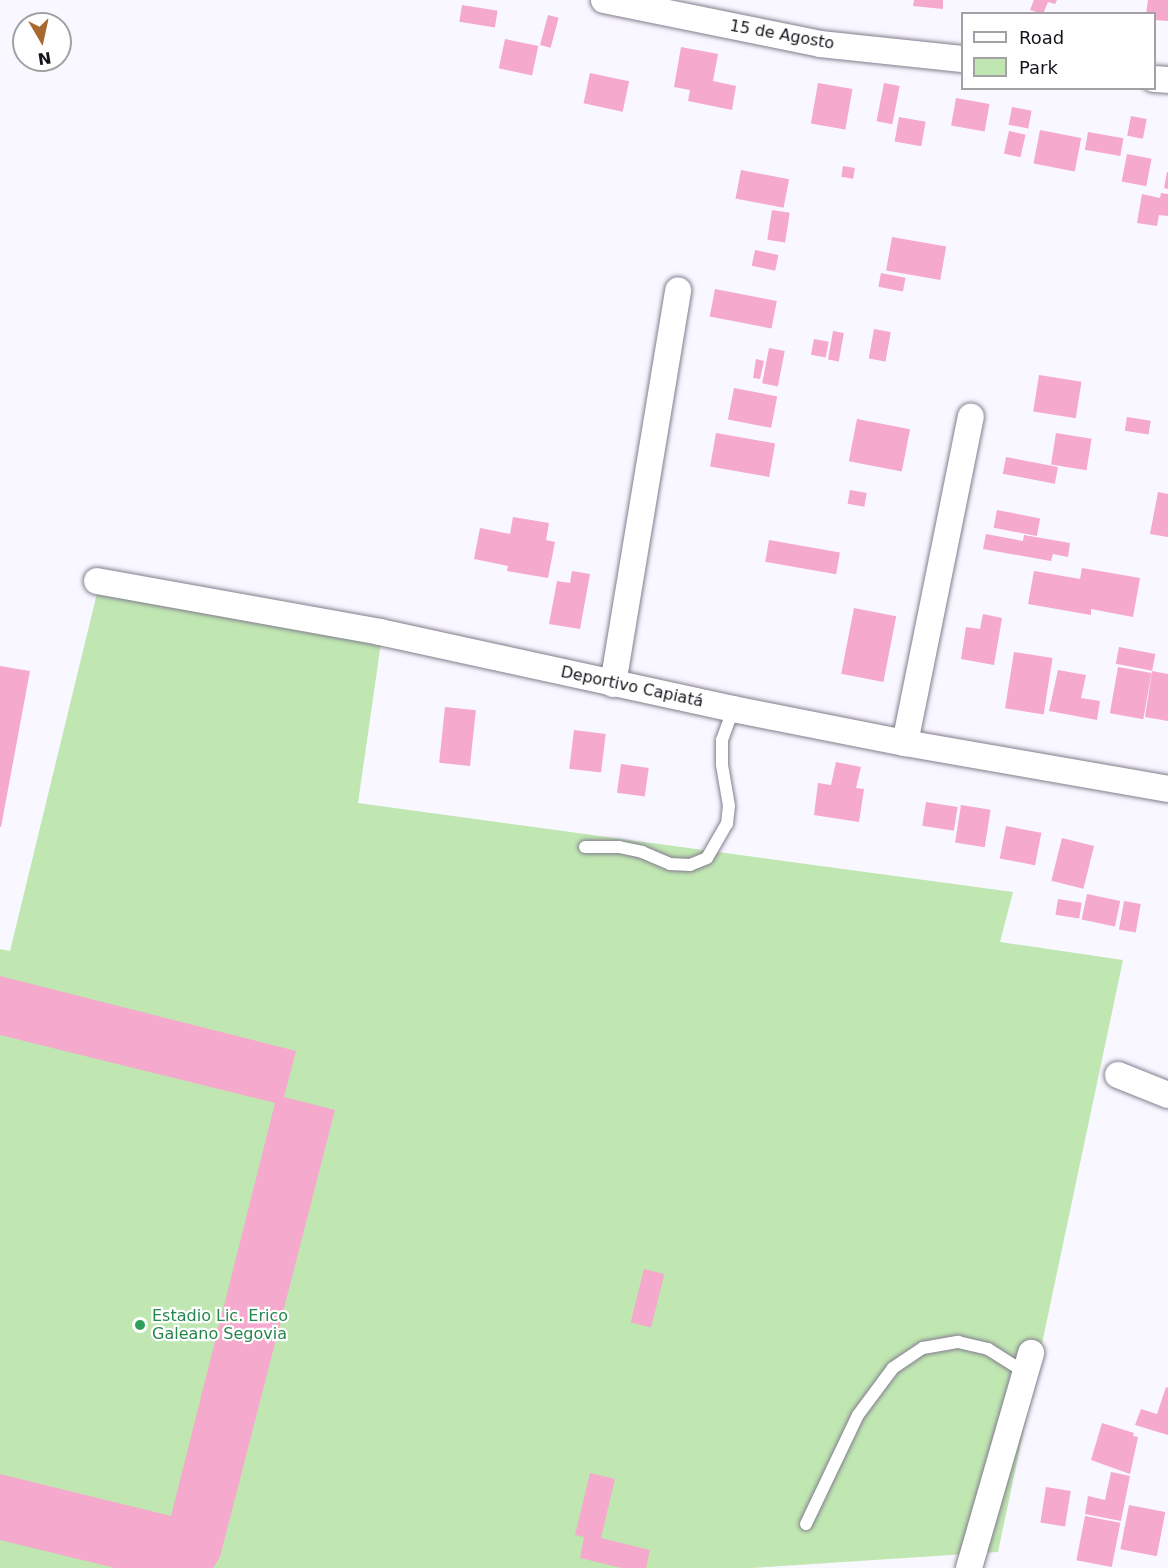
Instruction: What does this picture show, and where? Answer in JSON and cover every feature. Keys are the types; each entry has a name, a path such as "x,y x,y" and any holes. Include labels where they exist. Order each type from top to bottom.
{"street":[{"name":"15 de Agosto","path":"604,0 820,44 961,59"},
{"path":"613,684 678,290"},
{"path":"905,743 971,417"},
{"name":"Deportivo Capiatá","path":"97,582 380,632 613,684 905,743 1168,789"},
{"path":"1118,1075 1168,1095"},
{"path":"969,1568 1028,1363"}],"lane":[{"path":"585,848 619,847 642,852 670,864 690,865 707,858 727,824 729,806 722,765 722,740 733,709"},
{"path":"806,1524 858,1415 893,1368 923,1348 958,1342 988,1349 1028,1363"}],"green space":[{"path":"99,585 382,636 358,803 1013,892 1000,942 1123,960 998,1552 751,1568 0,1568 0,949 10,951"}],"building":[{"path":"914,0 943,0 943,9 913,6"},
{"path":"1034,0 1057,0 1055,4 1048,2 1044,12 1030,10"},
{"path":"1148,0 1168,0 1168,21 1156,20 1156,12 1146,12"},
{"path":"462,5 498,11 495,27 459,22"},
{"path":"548,15 559,18 551,48 540,45"},
{"path":"505,39 538,46 532,75 499,68"},
{"path":"681,47 718,54 713,81 736,86 732,110 688,101 690,90 674,87"},
{"path":"590,73 629,81 623,112 584,103"},
{"path":"818,83 852,89 845,129 811,123"},
{"path":"884,83 900,86 892,124 877,121"},
{"path":"956,98 989,104 985,131 951,126"},
{"path":"1012,107 1032,111 1028,128 1009,125"},
{"path":"1131,116 1147,119 1143,139 1127,136"},
{"path":"899,117 926,122 921,146 895,142"},
{"path":"1040,130 1081,138 1075,171 1034,163"},
{"path":"1009,131 1026,135 1020,157 1004,153"},
{"path":"1088,132 1123,138 1120,156 1085,150"},
{"path":"1127,154 1152,159 1146,186 1122,181"},
{"path":"843,166 855,168 853,179 841,177"},
{"path":"741,170 789,179 784,208 735,198"},
{"path":"1168,172 1168,189 1164,188"},
{"path":"1161,193 1168,194 1168,216 1159,215 1157,226 1137,223 1142,194 1160,198"},
{"path":"772,210 790,213 785,242 767,240"},
{"path":"892,237 946,247 940,280 886,270"},
{"path":"755,250 778,255 775,271 752,266"},
{"path":"881,273 906,278 903,292 878,287"},
{"path":"715,289 777,301 771,329 710,316"},
{"path":"874,329 891,332 886,361 869,359"},
{"path":"833,331 844,333 839,361 828,360"},
{"path":"814,339 829,342 826,358 811,355"},
{"path":"769,348 785,351 778,386 762,383"},
{"path":"756,359 764,361 760,379 753,378"},
{"path":"1039,375 1081,382 1076,418 1033,412"},
{"path":"734,388 777,396 771,428 728,419"},
{"path":"1127,417 1151,421 1149,435 1125,431"},
{"path":"857,419 910,429 902,472 849,461"},
{"path":"716,433 775,443 769,477 710,466"},
{"path":"1056,433 1092,439 1087,470 1051,465"},
{"path":"1006,457 1058,467 1055,484 1003,474"},
{"path":"850,490 867,493 864,507 848,504"},
{"path":"1158,492 1168,494 1168,537 1150,534"},
{"path":"997,510 1040,518 1037,536 994,528"},
{"path":"513,517 549,523 546,540 555,542 548,578 507,571 508,566 474,559 480,528 510,534"},
{"path":"986,534 1023,541 1024,535 1070,543 1068,557 1053,554 1051,561 983,549"},
{"path":"769,540 840,553 836,574 765,562"},
{"path":"1082,568 1140,578 1133,617 1091,609 1091,615 1028,604 1034,571 1080,579"},
{"path":"572,571 590,574 580,629 549,624 557,581 570,583"},
{"path":"854,608 896,616 883,682 841,674"},
{"path":"983,614 1002,618 994,665 961,659 966,627 980,629"},
{"path":"1119,647 1155,654 1152,671 1116,664"},
{"path":"1014,652 1053,658 1044,714 1005,708"},
{"path":"0,666 30,671 1,827 0,827"},
{"path":"1118,667 1151,673 1143,719 1110,713"},
{"path":"1058,670 1086,675 1081,698 1100,701 1097,720 1049,711"},
{"path":"1152,671 1168,674 1168,721 1145,717"},
{"path":"445,707 476,710 470,766 439,763"},
{"path":"574,730 606,734 601,773 569,769"},
{"path":"836,762 861,767 856,788 864,789 859,822 814,815 818,783 831,785"},
{"path":"621,764 649,768 645,797 617,793"},
{"path":"926,802 958,807 954,831 922,826"},
{"path":"961,805 991,810 985,847 955,843"},
{"path":"1006,826 1041,833 1035,865 1000,858"},
{"path":"1062,838 1094,846 1083,889 1051,881"},
{"path":"1087,894 1120,901 1115,927 1082,919"},
{"path":"1058,899 1082,903 1079,919 1055,915"},
{"path":"1124,901 1141,904 1136,933 1119,930"},
{"path":"0,976 296,1051 284,1097 335,1110 220,1557 213,1568 115,1568 0,1540 0,1474 171,1516 275,1103 0,1035"},
{"path":"644,1269 664,1274 651,1327 631,1322"},
{"path":"1166,1387 1168,1388 1168,1435 1135,1425 1141,1409 1157,1414"},
{"path":"1102,1423 1134,1433 1133,1436 1138,1437 1130,1474 1091,1460"},
{"path":"1111,1472 1130,1476 1121,1521 1085,1514 1088,1496 1105,1500"},
{"path":"590,1473 615,1479 601,1538 650,1550 646,1568 622,1568 580,1558 584,1537 575,1535"},
{"path":"1046,1487 1071,1491 1065,1526 1040,1523"},
{"path":"1129,1505 1165,1512 1157,1556 1120,1549"},
{"path":"1085,1516 1120,1523 1112,1567 1076,1560"}],"place":[{"name":"Estadio Lic. Erico Galeano Segovia","path":"140,1325"}]}
